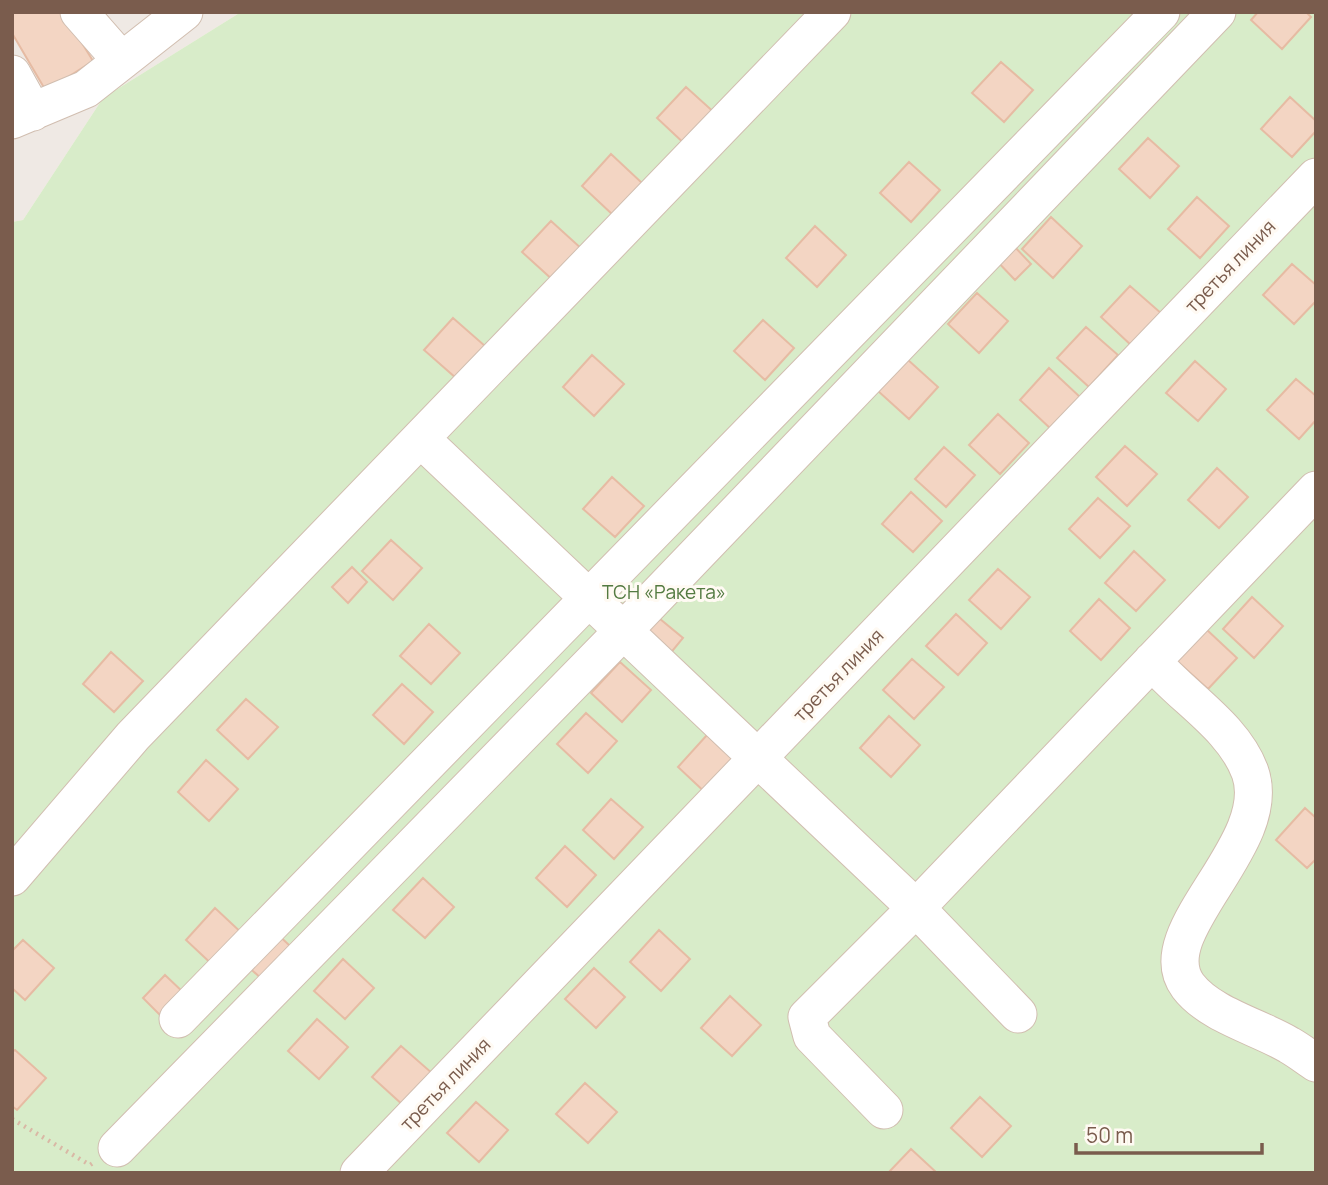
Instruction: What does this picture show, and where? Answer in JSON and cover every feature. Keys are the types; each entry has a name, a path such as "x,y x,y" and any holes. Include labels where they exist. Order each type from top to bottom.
{"lane":[{"path":"79,12 121,60"},
{"path":"12,74 22,116 86,89 184,12"},
{"path":"12,877 133,736 832,12"},
{"path":"178,1019 1161,12"},
{"path":"117,1148 624,630 1217,12"},
{"name":"третья линия","path":"359,1173 1316,177"},
{"path":"421,439 916,908 1018,1014"},
{"path":"884,1110 812,1036 807,1017 916,908 1316,490"},
{"path":"1152,662 1167,680 1223,730 1241,752 1251,775 1254,801 1246,833 1184,936 1179,962 1187,985 1205,1003 1290,1045 1316,1063"}],"path":[{"path":"12,1119 90,1165 117,1148"}],"shaded area":[{"path":"12,12 241,12 103,98 23,220 12,222"}],"green space":[{"name":"ТСН «Ракета»","path":"241,12 1316,12 1316,1173 12,1173 12,222 23,220 103,98"}],"building":[{"path":"12,12 63,12 93,61 46,91 12,33"},
{"path":"1258,12 1306,12 1311,17 1282,49 1251,20"},
{"path":"1001,62 1033,90 1004,122 972,93"},
{"path":"686,87 717,115 688,147 657,118"},
{"path":"1290,97 1316,121 1316,131 1292,157 1261,129"},
{"path":"1148,138 1179,166 1150,198 1119,169"},
{"path":"611,154 642,183 613,215 582,186"},
{"path":"909,162 940,190 911,222 880,193"},
{"path":"1197,197 1229,226 1200,258 1168,229"},
{"path":"1051,217 1082,246 1053,278 1022,249"},
{"path":"551,221 583,250 554,281 522,252"},
{"path":"815,226 846,255 817,287 786,258"},
{"path":"1010,242 1031,264 1015,280 994,258"},
{"path":"1292,264 1316,285 1316,301 1294,324 1263,295"},
{"path":"1130,286 1162,314 1132,346 1101,317"},
{"path":"977,293 1008,321 979,353 948,324"},
{"path":"453,318 485,346 456,378 424,350"},
{"path":"763,320 794,348 765,380 734,351"},
{"path":"1086,327 1118,355 1089,387 1057,358"},
{"path":"592,355 624,384 594,416 563,387"},
{"path":"907,359 938,387 909,419 878,391"},
{"path":"1195,361 1226,389 1198,421 1166,393"},
{"path":"1049,368 1080,397 1051,429 1020,400"},
{"path":"1296,379 1316,396 1316,420 1299,439 1267,410"},
{"path":"998,414 1029,443 1000,474 969,445"},
{"path":"1125,446 1157,474 1127,506 1096,477"},
{"path":"944,447 975,475 946,507 915,479"},
{"path":"1217,468 1248,497 1219,528 1188,500"},
{"path":"612,477 644,506 615,537 583,509"},
{"path":"911,492 942,521 913,552 882,524"},
{"path":"1098,498 1130,526 1100,558 1069,529"},
{"path":"391,540 422,568 393,600 362,571"},
{"path":"1134,551 1165,580 1136,611 1105,583"},
{"path":"352,567 367,582 348,603 332,587"},
{"path":"998,569 1030,597 1001,629 969,600"},
{"path":"1252,597 1283,626 1254,658 1223,629"},
{"path":"1099,599 1130,628 1101,660 1070,631"},
{"path":"654,614 683,638 664,661 635,637"},
{"path":"956,614 987,643 958,675 926,646"},
{"path":"429,624 460,653 431,684 400,656"},
{"path":"1206,629 1237,658 1208,689 1177,661"},
{"path":"111,652 143,681 114,712 83,684"},
{"path":"912,659 944,687 914,719 883,690"},
{"path":"620,662 651,690 622,722 591,693"},
{"path":"402,684 433,712 404,744 373,715"},
{"path":"246,699 278,727 248,759 217,730"},
{"path":"586,713 617,741 588,773 557,744"},
{"path":"889,716 920,745 891,777 860,748"},
{"path":"707,735 738,764 709,796 678,767"},
{"path":"206,760 238,789 209,821 178,792"},
{"path":"611,799 643,827 614,859 583,830"},
{"path":"1305,808 1316,818 1316,859 1307,868 1276,840"},
{"path":"565,846 596,875 567,907 536,878"},
{"path":"423,878 454,907 425,938 393,910"},
{"path":"215,908 246,937 217,969 186,940"},
{"path":"273,930 304,959 275,991 243,962"},
{"path":"659,930 690,959 661,991 630,962"},
{"path":"23,940 54,968 25,1000 12,988 12,951"},
{"path":"343,959 374,988 345,1019 314,991"},
{"path":"594,968 625,997 596,1028 565,999"},
{"path":"165,975 185,994 162,1017 143,998"},
{"path":"730,996 761,1025 732,1056 701,1028"},
{"path":"317,1019 348,1047 319,1079 288,1051"},
{"path":"401,1046 433,1074 404,1106 372,1077"},
{"path":"15,1050 46,1078 17,1110 12,1106 12,1052"},
{"path":"585,1083 617,1112 588,1143 556,1114"},
{"path":"980,1097 1011,1126 982,1157 951,1128"},
{"path":"476,1102 508,1130 479,1162 447,1133"},
{"path":"911,1149 937,1173 888,1173"}]}
